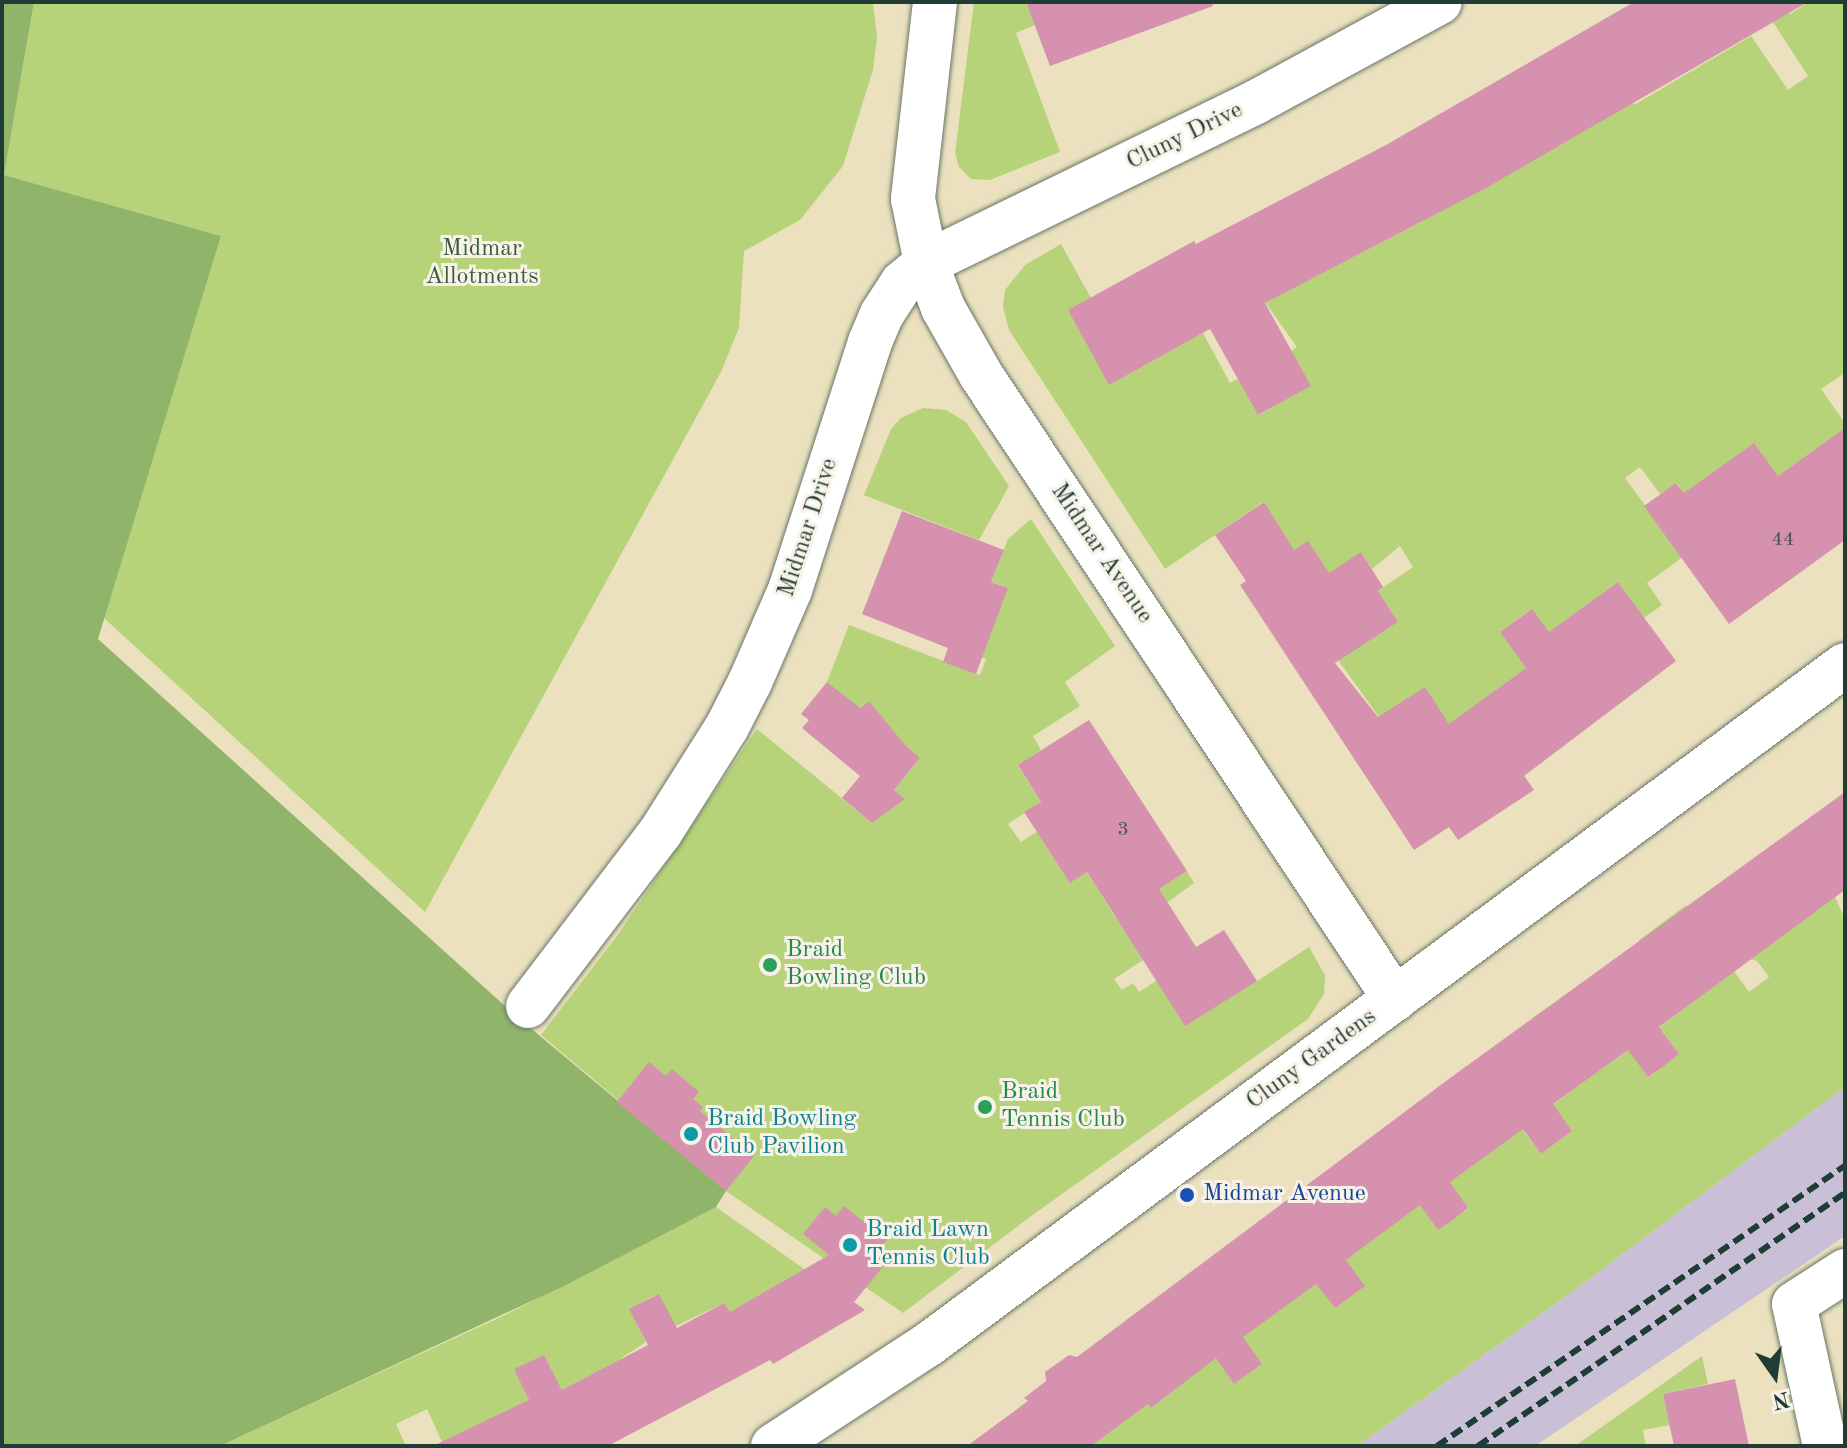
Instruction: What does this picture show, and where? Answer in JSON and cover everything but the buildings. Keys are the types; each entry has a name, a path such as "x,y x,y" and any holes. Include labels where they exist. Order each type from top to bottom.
{"street":[{"path":"926,263 913,199 935,2"},
{"name":"Cluny Drive","path":"926,263 1256,102 1440,2"},
{"name":"Midmar Avenue","path":"926,263 958,338 1395,999"},
{"name":"Midmar Drive","path":"528,1006 660,833 727,727 772,636 790,590 882,314 902,283 926,263"},
{"name":"Cluny Gardens","path":"773,1446 929,1344 1845,665"},
{"path":"1825,1446 1794,1304 1845,1271"}],"shaded area":[{"path":"1845,1087 1845,1236 1535,1446 1357,1446 1580,1286"}],"green space":[{"path":"2,2 34,2 4,175 221,236 98,639 516,1016 726,1191 716,1207 564,1286 220,1446 2,1446"},
{"name":"Midmar Allotments","path":"34,2 873,2 877,38 873,70 843,166 800,220 744,251 739,328 721,372 425,912 104,618 221,236 4,175"},
{"path":"974,2 1026,2 1035,25 1016,33 1060,152 990,180 971,179 959,167 955,153"},
{"path":"1760,2 1782,2 1790,14 1809,2 1845,2 1845,373 1821,389 1845,423 1845,483 1706,525 1677,483 1660,494 1640,467 1625,478 1683,557 1647,583 1662,605 1644,618 1618,582 1601,594 1623,625 1555,646 1531,609 1500,632 1529,666 1496,690 1495,738 1530,784 1501,806 1379,717 1338,660 1398,622 1378,591 1413,567 1400,546 1372,569 1361,552 1330,575 1271,565 1276,521 1263,502 1165,569 1009,330 1003,307 1005,290 1025,265 1061,244 1091,298 1109,384 1203,333 1230,383 1238,379 1259,415 1310,386 1291,351 1297,347 1267,305 1226,229 1295,287 1421,222 1406,133 1410,131 1431,167 1474,194 1591,127 1610,66 1634,105 1751,36 1788,90 1808,76"},
{"path":"923,408 946,410 966,422 1009,486 979,540 864,495 891,429 901,418"},
{"path":"1031,519 1115,646 1065,682 1080,706 1033,736 1041,750 1018,766 1041,802 1008,824 1021,842 1125,776 1130,783 1105,801 1057,862 1070,883 1087,872 1115,917 1187,871 1194,883 1135,926 1186,932 1114,979 1122,990 1133,983 1139,992 1156,981 1257,981 1309,947 1325,975 1324,994 1308,1019 1034,1214 903,1313 726,1191 541,1035 617,936 757,729 872,823 905,799 894,790 920,758 886,731 890,727 869,701 859,708 827,682 849,625 980,675 986,659 949,645 1008,588 977,576 971,566 994,575 1008,539"},
{"path":"1835,897 1845,919 1845,1087 1580,1286 1357,1446 1091,1446 1119,1425 1137,1390 1151,1408 1176,1389 1126,1320 1139,1311 1217,1356 1234,1383 1262,1364 1241,1338 1318,1280 1319,1287 1335,1308 1364,1286 1343,1262 1422,1202 1438,1230 1468,1209 1453,1187 1446,1184 1524,1126 1525,1133 1541,1154 1572,1131 1557,1110 1550,1107 1579,1085 1531,1019 1554,1003 1602,1069 1631,1048 1649,1077 1679,1054 1663,1032 1656,1030 1686,1007 1638,941 1686,905 1749,992 1769,977 1757,961 1749,959"},
{"path":"716,1207 827,1285 743,1336 724,1303 676,1326 658,1294 630,1309 646,1342 620,1359 637,1390 562,1390 544,1355 515,1369 532,1407 443,1444 427,1409 396,1424 406,1446 220,1446 505,1315"},
{"path":"1702,1356 1708,1384 1663,1394 1670,1425 1643,1430 1646,1446 1575,1446"}],"railway":[{"path":"1437,1446 1845,1166"},
{"path":"1478,1446 1845,1193"}],"place":[{"name":"Braid Bowling Club","path":"770,965"},
{"name":"Braid Tennis Club","path":"985,1107"},
{"name":"Braid Bowling Club Pavilion","path":"691,1134"},
{"name":"Midmar Avenue","path":"1187,1195"},
{"name":"Braid Lawn Tennis Club","path":"850,1245"}]}
